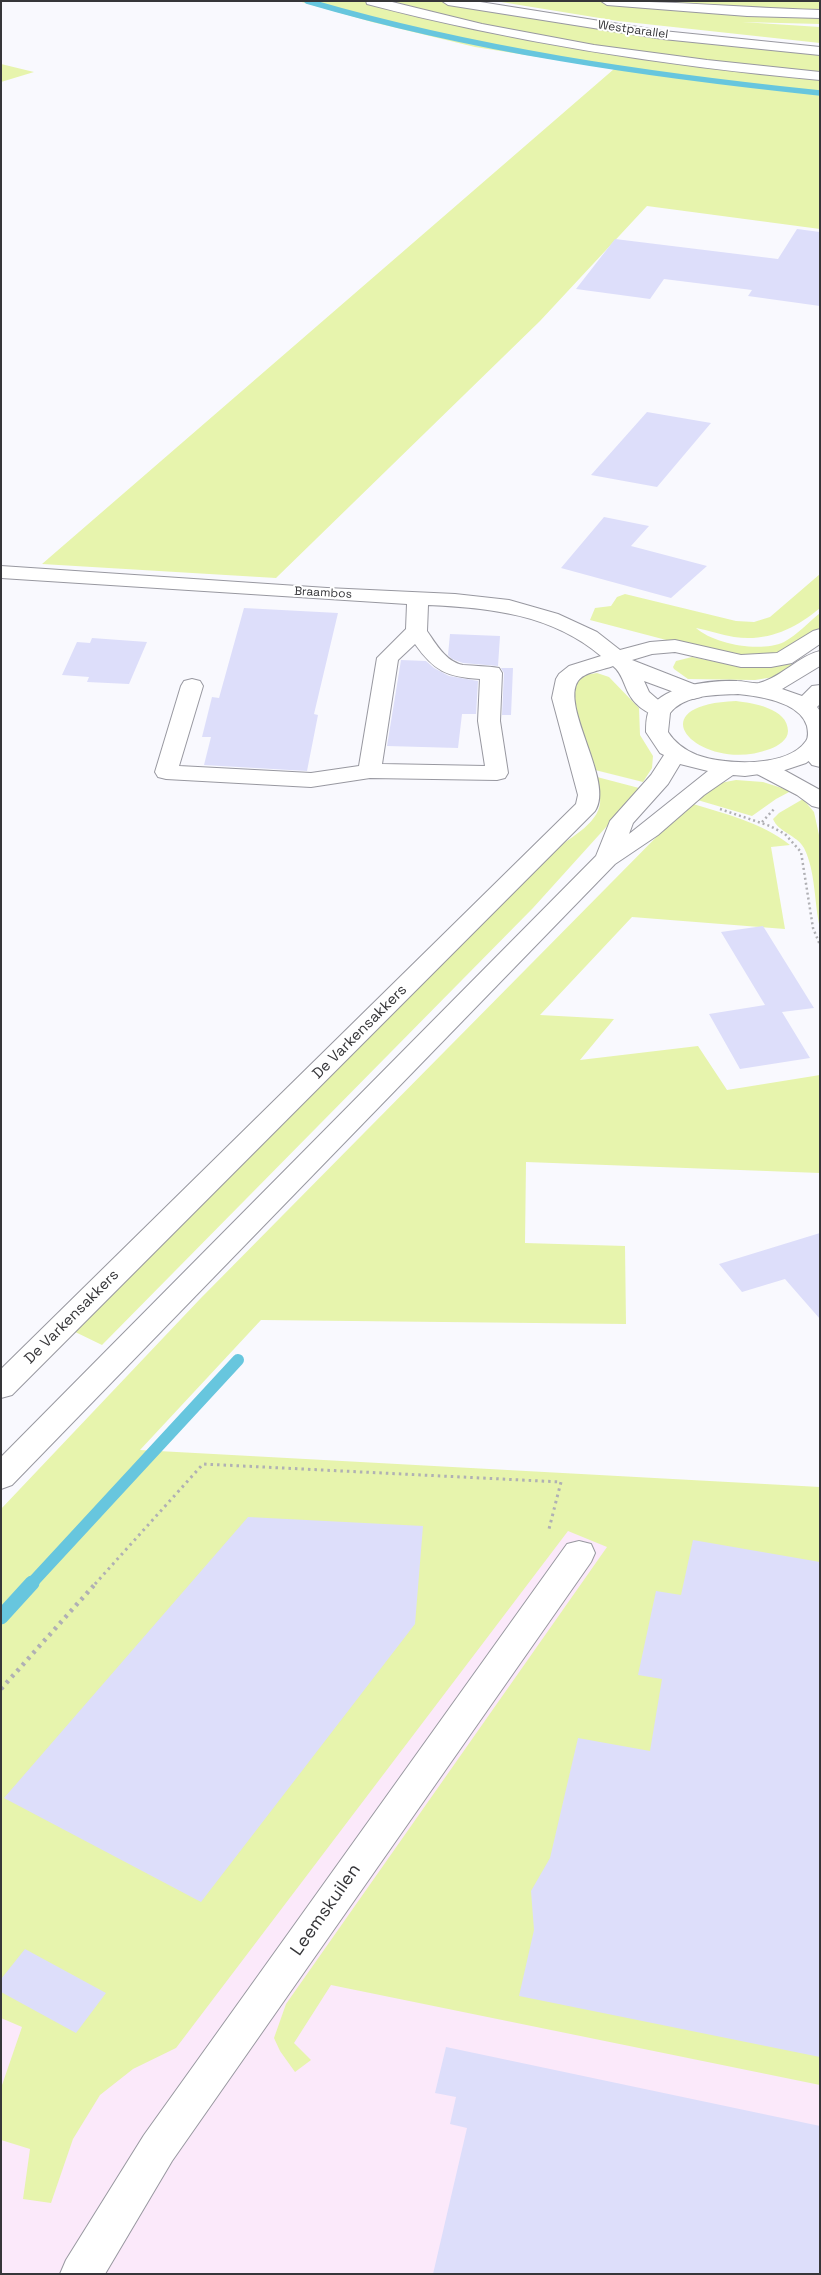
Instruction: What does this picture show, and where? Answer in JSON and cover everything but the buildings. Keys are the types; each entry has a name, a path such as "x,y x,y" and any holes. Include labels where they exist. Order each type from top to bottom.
{"main road":[{"path":"372,1 481,28 559,43 640,55 820,76"},
{"name":"Westparallel","path":"448,1 634,31 820,51"},
{"name":"Westparallel","path":"483,1 670,30 820,44"},
{"path":"608,1 747,12 820,14"},
{"name":"Braambos","path":"1,572 495,604 545,616 590,636 621,662 693,692"},
{"path":"192,686 166,772 311,780 370,771 497,773 489,721 491,673 457,672 438,662 416,631 418,598"},
{"path":"370,771 388,658 416,631"},
{"name":"De Varkensakkers","path":"1,1387 576,819 586,806 590,795 564,698 566,682 577,671 621,662 650,648 675,646 741,661 771,661 784,658 820,636"},
{"path":"761,690 785,680 820,657"},
{"name":"Braambos","path":"621,662 640,694 660,711"},
{"path":"716,688 761,690 785,697 804,707 813,716 818,725 817,745 799,759 765,769 726,769 707,766 676,753 664,744 657,733 655,722 660,711 672,700 693,692 716,688"},
{"path":"804,707 820,690"},
{"path":"606,860 622,821 660,779 676,753"},
{"path":"1,1478 606,860 650,830 696,790 726,769"},
{"path":"765,769 806,790 820,801"},
{"name":"Leemskuilen","path":"81,2274 158,2148 579,1553"}],"path":[{"path":"762,822 785,834 801,852 814,928 820,945"},
{"path":"1,1689 203,1464 561,1482 549,1529 579,1553"}],"shaded area":[{"path":"224,1474 820,1525 820,2274 1,2274 1,1734"}],"green space":[{"path":"298,1 363,1 419,16 732,69 820,80 820,229 647,206 540,321 276,578 42,564 614,69 475,47 372,22"},
{"path":"379,1 438,1 471,8 820,52 820,73 676,58 524,34"},
{"path":"495,1 589,1 820,16 820,24 742,22 820,27 820,43 618,21"},
{"path":"623,1 820,1 820,13"},
{"path":"1,64 34,72 1,82"},
{"path":"820,574 820,608 791,628 769,636 746,638 696,628 704,634 725,642 750,647 763,647 784,642 820,613 820,629 779,654 735,658 590,620 595,608 611,606 617,597 625,594 736,621 754,622 770,617"},
{"path":"692,657 732,665 784,661 795,666 774,677 755,680 688,679 673,667 676,661"},
{"path":"597,673 609,677 639,708 640,735 653,756 652,768 643,782 591,769 585,756 571,685 585,675"},
{"path":"736,701 759,705 776,712 786,723 788,734 784,740 770,749 745,755 721,753 702,746 689,736 683,725 688,714 705,705"},
{"path":"597,777 639,788 533,908 102,1345 67,1328 554,850 591,821 600,806 599,793 594,779"},
{"path":"736,780 763,782 791,791 752,816 694,799 715,784"},
{"path":"803,799 814,812 819,835 820,928 813,877 808,857 801,844 779,827 773,819 779,813"},
{"path":"690,803 729,815 767,830 790,845 771,847 785,929 632,917 540,1015 614,1019 580,1060 698,1046 727,1090 820,1075 820,1173 526,1162 525,1243 625,1246 626,1324 261,1320 140,1450 820,1487 820,2085 331,1985 294,2043 311,2060 295,2072 280,2051 274,2038 286,2004 607,1547 568,1531 176,2048 133,2069 100,2095 73,2139 51,2203 23,2199 30,2149 1,2140 1,2088 22,2027 1,2018 1,1509 200,1299"}],"waterway":[{"path":"307,1 433,34 561,59 690,78 820,93"},
{"path":"31,1584 238,1360"},
{"path":"1,1617 32,1583"}]}
